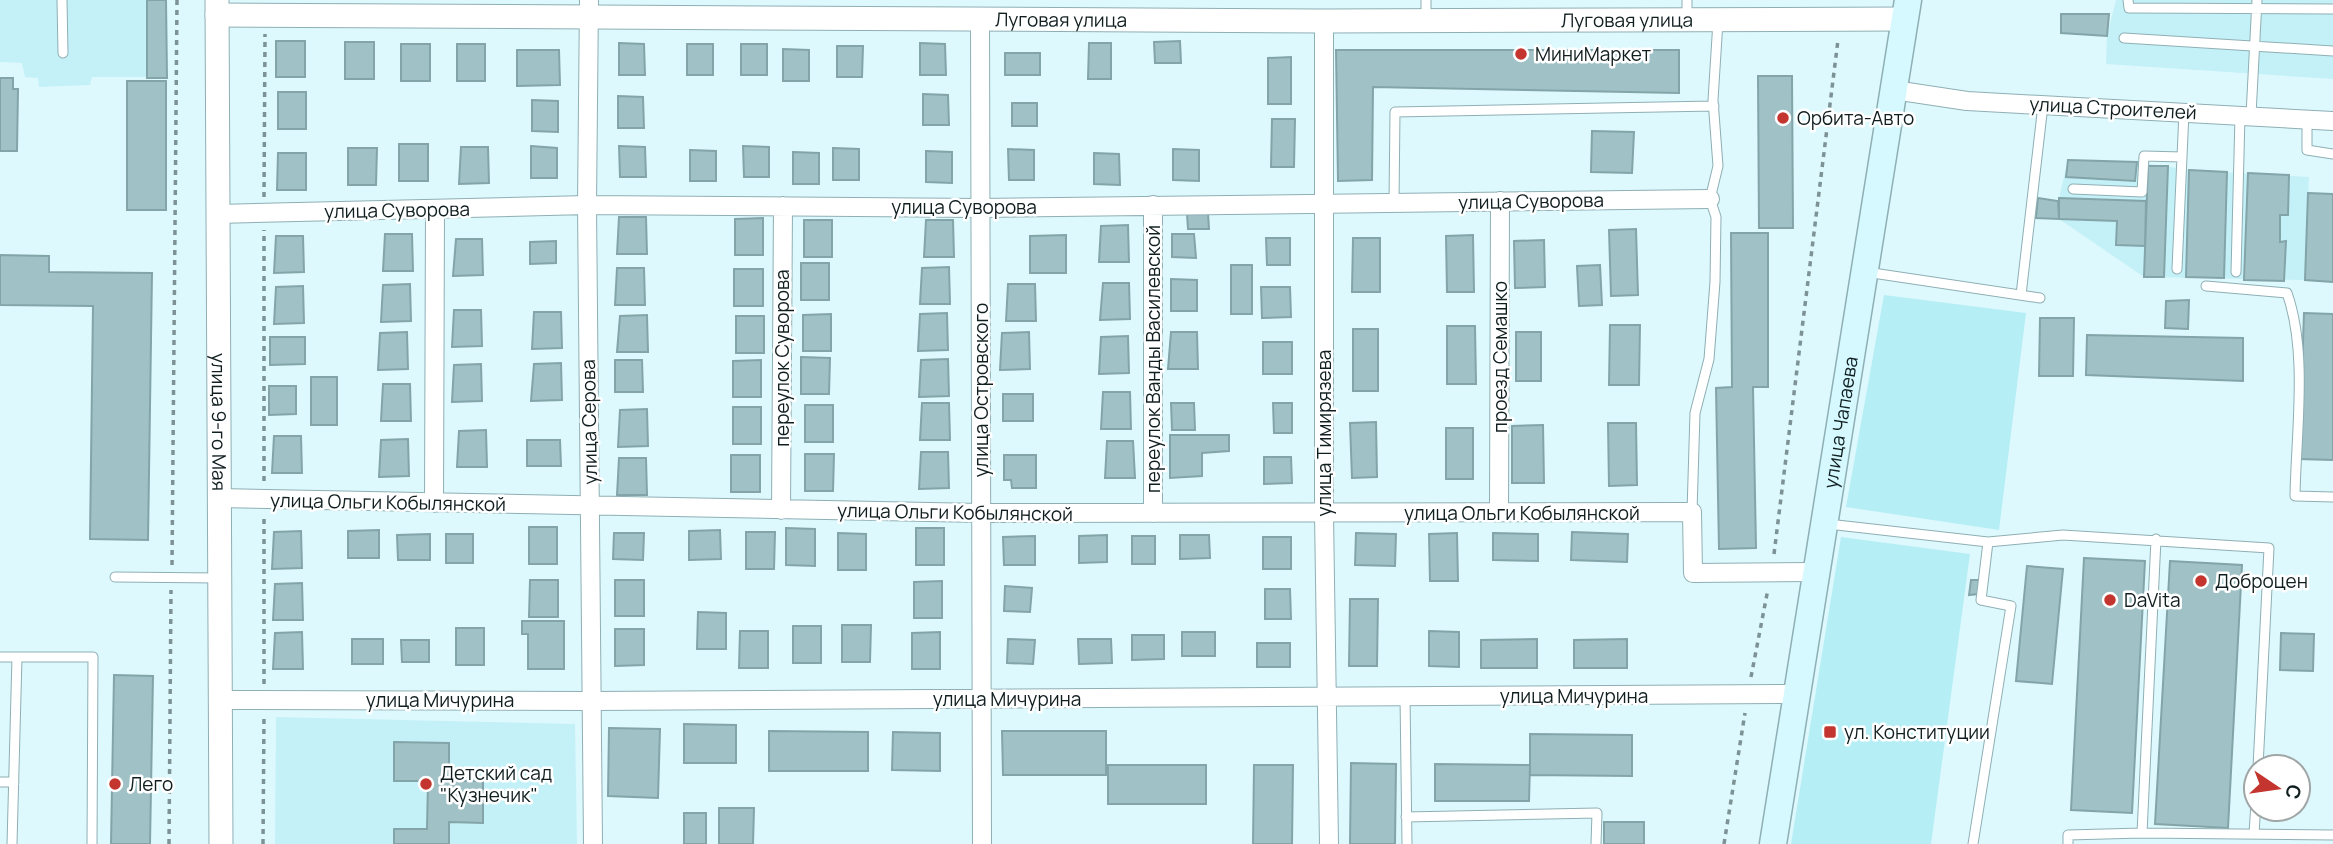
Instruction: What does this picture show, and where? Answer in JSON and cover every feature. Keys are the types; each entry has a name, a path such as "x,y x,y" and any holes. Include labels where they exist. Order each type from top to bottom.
{"main road":[{"name":"улица Чапаева","path":"1773,844 1907,9"}],"street":[{"name":"Луговая улица","path":"217,8 265,16 588,9 658,14 981,20 1324,21 1426,10 1687,10 1718,20 1840,19 1907,9"},
{"name":"улица 9-го Мая","path":"217,8 217,498 221,844"},
{"name":"улица Серова","path":"588,9 587,205 593,844"},
{"name":"улица Островского","path":"981,20 982,844"},
{"name":"улица Тимирязева","path":"1324,21 1324,514 1329,844"},
{"name":"улица Строителей","path":"1894,90 1967,101 2333,121"},
{"name":"улица Суворова","path":"219,214 587,205 980,208 1710,199"},
{"name":"проезд Семашко","path":"1499,513 1500,201"},
{"name":"переулок Ванды Василевской","path":"1153,205 1153,513"},
{"name":"переулок Суворова","path":"781,510 783,206"},
{"path":"434,503 435,209"},
{"name":"улица Ольги Кобылянской","path":"217,498 981,513 1692,512"},
{"path":"1692,512 1693,573 1816,572"},
{"name":"улица Мичурина","path":"218,699 592,701 1796,694"}],"lane":[{"path":"62,0 63,53"},
{"path":"2128,0 2129,8 2184,4 2331,6"},
{"path":"2236,272 2246,115 2255,46 2257,4"},
{"path":"1692,512 1695,413 1709,359 1715,282 1716,217 1710,199 1718,166 1714,106 1718,20"},
{"path":"2124,38 2333,51"},
{"path":"2021,295 2043,105"},
{"path":"1394,203 1395,112 1714,106"},
{"path":"2177,269 2184,112"},
{"path":"2307,119 2307,150 2333,154"},
{"path":"2073,189 2142,192 2144,156 2182,157"},
{"path":"1865,271 2040,298"},
{"path":"2206,286 2287,293 2295,315 2298,368 2295,496 2333,497"},
{"path":"1824,523 1988,542 2063,535 2269,548 2259,753"},
{"path":"2142,833 2156,539"},
{"path":"1973,844 2011,606 1981,600 1988,542"},
{"path":"115,577 218,578"},
{"path":"0,657 93,657 92,844"},
{"path":"12,844 17,657"},
{"path":"1405,697 1407,844"},
{"path":"0,782 14,782"},
{"path":"1406,817 1597,813 1596,844"},
{"path":"2254,834 2255,823"},
{"path":"2068,844 2068,835 2333,835"}],"path":[{"path":"169,844 177,0"},
{"path":"263,844 265,16"},
{"path":"1724,844 1771,573 1840,19"}],"shaded area":[{"path":"0,0 147,0 146,77 92,77 90,85 39,87 38,78 25,77 22,63 0,62"},
{"path":"2116,0 2333,0 2333,79 2106,64 2107,36"},
{"path":"2068,160 2137,162 2190,170 2309,177 2305,280 2144,277 2059,219 2059,198"},
{"path":"1884,295 2026,313 1999,530 1846,507"},
{"path":"1841,537 1970,554 1931,844 1791,844"},
{"name":"Детский сад \"Кузнечик\"","path":"276,717 575,724 577,844 275,844"}],"building":[{"path":"147,0 166,0 167,78 147,78"},
{"path":"2061,14 2109,14 2107,36 2061,33"},
{"path":"276,41 305,41 305,77 276,77"},
{"path":"1180,41 1181,63 1155,63 1154,42"},
{"path":"345,42 374,42 374,79 345,79"},
{"path":"619,43 644,44 645,75 619,75"},
{"path":"920,43 945,44 946,75 920,75"},
{"path":"1089,43 1111,43 1111,79 1088,79"},
{"path":"401,44 430,44 430,81 401,81"},
{"path":"457,44 485,44 485,81 457,81"},
{"path":"687,44 713,44 713,75 687,75"},
{"path":"741,44 767,44 767,75 741,75"},
{"path":"837,46 863,46 862,77 837,77"},
{"path":"783,49 809,50 809,81 783,81"},
{"path":"517,50 559,50 560,85 517,86"},
{"path":"1336,50 1679,50 1679,93 1373,87 1372,180 1338,181"},
{"path":"1005,53 1040,53 1040,75 1005,75"},
{"path":"1291,57 1291,104 1268,104 1268,58"},
{"path":"1758,76 1792,76 1793,228 1759,228"},
{"path":"0,78 13,78 13,89 18,89 17,151 0,151"},
{"path":"127,81 166,81 166,210 127,210"},
{"path":"278,92 306,92 306,129 278,129"},
{"path":"923,94 948,95 949,125 923,125"},
{"path":"618,96 643,97 644,128 618,128"},
{"path":"532,100 558,101 558,132 532,131"},
{"path":"1012,103 1037,103 1037,126 1012,126"},
{"path":"1272,119 1295,119 1294,167 1271,167"},
{"path":"1592,131 1634,132 1632,173 1591,172"},
{"path":"399,144 428,144 428,181 399,181"},
{"path":"531,146 557,148 557,178 531,178"},
{"path":"619,146 645,147 646,177 620,177"},
{"path":"743,146 769,147 769,177 744,177"},
{"path":"461,147 488,147 489,183 459,184"},
{"path":"348,148 377,148 376,185 348,185"},
{"path":"833,148 859,149 859,180 833,180"},
{"path":"1008,149 1034,150 1034,180 1009,180"},
{"path":"1173,149 1199,150 1199,181 1173,180"},
{"path":"690,150 716,151 716,181 690,181"},
{"path":"926,151 952,152 952,183 926,182"},
{"path":"793,152 819,153 819,184 793,184"},
{"path":"278,153 306,153 306,190 277,190"},
{"path":"1094,153 1119,154 1120,185 1094,184"},
{"path":"2068,160 2137,162 2135,181 2066,177"},
{"path":"2148,166 2168,166 2164,277 2144,277"},
{"path":"2189,170 2227,172 2224,278 2186,277"},
{"path":"2248,173 2289,175 2288,215 2280,215 2280,242 2286,241 2284,281 2244,280"},
{"path":"2308,193 2333,194 2333,282 2305,280"},
{"path":"2038,198 2058,201 2059,219 2036,218"},
{"path":"2059,198 2146,201 2145,246 2116,245 2117,221 2059,219"},
{"path":"1208,213 1209,229 1188,229 1187,214"},
{"path":"619,217 646,217 647,254 617,254"},
{"path":"763,218 763,255 735,255 735,219"},
{"path":"804,220 832,220 832,257 804,257"},
{"path":"926,220 953,220 954,257 924,257"},
{"path":"1128,225 1129,262 1099,262 1101,226"},
{"path":"1636,229 1638,295 1611,296 1609,230"},
{"path":"1731,233 1768,233 1768,387 1753,387 1756,548 1719,549 1716,388 1732,387"},
{"path":"385,234 412,234 413,271 383,271"},
{"path":"1172,234 1194,234 1196,258 1172,257"},
{"path":"1066,235 1066,273 1030,273 1030,236"},
{"path":"1473,235 1474,292 1447,292 1446,236"},
{"path":"276,236 303,236 304,272 274,273"},
{"path":"1266,238 1290,238 1290,265 1267,265"},
{"path":"1353,238 1380,238 1380,292 1352,292"},
{"path":"456,239 482,239 483,275 453,276"},
{"path":"1544,240 1545,287 1515,288 1514,241"},
{"path":"556,241 556,263 530,264 530,242"},
{"path":"0,255 49,256 49,272 152,273 148,540 90,539 93,306 0,305"},
{"path":"801,263 829,263 829,300 801,300"},
{"path":"1231,265 1252,265 1252,314 1231,314"},
{"path":"1600,265 1602,305 1579,306 1577,266"},
{"path":"949,267 950,304 920,304 922,268"},
{"path":"617,268 644,268 645,305 615,305"},
{"path":"734,269 763,269 763,306 734,306"},
{"path":"1171,279 1197,280 1197,311 1171,311"},
{"path":"1103,283 1129,283 1130,319 1100,320"},
{"path":"410,284 411,321 381,322 383,285"},
{"path":"1008,284 1035,284 1036,321 1006,321"},
{"path":"303,286 304,323 274,324 276,287"},
{"path":"1261,287 1290,287 1291,317 1262,318"},
{"path":"2189,300 2188,329 2165,328 2166,301"},
{"path":"454,310 481,310 482,346 452,347"},
{"path":"534,312 561,312 562,348 532,349"},
{"path":"947,313 948,350 918,351 920,314"},
{"path":"2304,313 2333,314 2333,460 2299,459"},
{"path":"831,314 831,351 803,351 803,315"},
{"path":"647,315 648,352 617,352 620,316"},
{"path":"736,316 764,316 764,353 736,353"},
{"path":"2040,318 2074,318 2073,376 2039,376"},
{"path":"1610,325 1640,325 1639,385 1609,385"},
{"path":"1447,326 1475,326 1476,384 1447,384"},
{"path":"1353,329 1378,329 1378,391 1353,391"},
{"path":"407,332 408,369 378,370 380,333"},
{"path":"1029,332 1030,369 1000,370 1002,333"},
{"path":"1171,332 1197,332 1198,369 1168,369"},
{"path":"1516,332 1541,332 1541,381 1516,381"},
{"path":"2087,335 2243,338 2243,381 2086,375"},
{"path":"1128,336 1129,373 1099,374 1101,337"},
{"path":"270,337 305,337 305,364 270,365"},
{"path":"1263,342 1292,342 1292,374 1263,374"},
{"path":"801,357 830,358 829,394 801,394"},
{"path":"948,359 949,396 919,397 921,360"},
{"path":"615,360 642,360 643,392 615,392"},
{"path":"761,360 761,397 733,397 733,361"},
{"path":"561,363 562,400 531,401 534,364"},
{"path":"481,364 482,401 452,402 454,365"},
{"path":"311,377 337,377 337,425 311,425"},
{"path":"383,384 410,384 411,421 381,421"},
{"path":"269,386 296,386 296,414 269,415"},
{"path":"1103,392 1130,392 1131,429 1101,429"},
{"path":"1003,394 1033,394 1033,421 1003,421"},
{"path":"922,403 949,403 950,440 920,440"},
{"path":"1171,403 1194,403 1195,430 1172,430"},
{"path":"1273,403 1292,403 1292,433 1274,433"},
{"path":"805,405 833,405 833,442 805,442"},
{"path":"733,407 761,407 761,444 733,444"},
{"path":"647,409 648,446 618,447 620,410"},
{"path":"1376,422 1377,477 1352,478 1350,423"},
{"path":"1608,423 1636,423 1637,485 1609,486"},
{"path":"1543,425 1544,483 1512,483 1512,426"},
{"path":"1446,428 1473,428 1473,479 1446,479"},
{"path":"486,430 487,467 457,467 459,431"},
{"path":"1170,435 1229,435 1229,451 1202,453 1202,476 1170,478"},
{"path":"274,436 301,436 302,473 272,473"},
{"path":"408,439 409,476 379,477 381,440"},
{"path":"527,440 560,440 561,466 527,466"},
{"path":"1107,441 1133,441 1135,478 1105,478"},
{"path":"921,452 948,452 949,488 919,489"},
{"path":"805,454 834,454 833,491 805,491"},
{"path":"731,455 760,455 760,492 731,492"},
{"path":"1004,455 1036,455 1036,488 1012,488 1011,480 1004,480"},
{"path":"1264,457 1291,457 1292,483 1264,484"},
{"path":"619,458 646,458 647,495 617,495"},
{"path":"529,527 557,527 557,564 529,564"},
{"path":"786,528 815,529 815,566 786,565"},
{"path":"916,528 944,528 944,565 916,565"},
{"path":"379,530 379,558 348,558 348,531"},
{"path":"720,530 721,559 689,560 689,531"},
{"path":"301,531 302,568 272,569 274,532"},
{"path":"746,532 775,532 774,569 746,569"},
{"path":"1572,532 1628,534 1627,562 1571,560"},
{"path":"614,533 644,533 643,560 613,559"},
{"path":"838,533 866,534 866,570 838,570"},
{"path":"1356,533 1396,534 1395,566 1355,565"},
{"path":"1457,533 1458,581 1430,581 1429,534"},
{"path":"1493,533 1538,534 1538,561 1493,560"},
{"path":"430,534 430,560 398,560 397,535"},
{"path":"446,534 473,534 473,563 446,563"},
{"path":"1107,535 1107,562 1079,563 1079,536"},
{"path":"1180,535 1209,535 1210,558 1180,559"},
{"path":"1035,536 1035,565 1004,565 1003,537"},
{"path":"1132,536 1155,536 1155,564 1132,564"},
{"path":"1263,537 1291,537 1291,569 1263,569"},
{"path":"2084,558 2145,561 2132,813 2071,810"},
{"path":"2170,561 2242,565 2228,828 2155,824"},
{"path":"2027,566 2063,569 2052,684 2016,681"},
{"path":"530,580 558,580 558,617 529,617"},
{"path":"615,580 644,580 644,616 615,616"},
{"path":"1971,580 1980,580 1978,594 1969,595"},
{"path":"942,581 942,618 914,618 914,582"},
{"path":"302,583 303,620 273,620 275,584"},
{"path":"1005,586 1032,588 1030,612 1004,611"},
{"path":"1265,589 1290,589 1291,619 1265,619"},
{"path":"1350,599 1378,599 1377,666 1349,666"},
{"path":"698,612 726,613 726,649 697,649"},
{"path":"522,621 564,621 564,669 528,669 528,634 522,634"},
{"path":"842,625 871,625 870,662 842,662"},
{"path":"793,626 821,626 821,663 793,663"},
{"path":"456,628 484,628 484,665 456,665"},
{"path":"615,629 644,629 644,665 615,666"},
{"path":"740,631 768,631 768,668 739,668"},
{"path":"1429,631 1459,632 1459,667 1429,666"},
{"path":"302,632 303,669 273,669 275,633"},
{"path":"940,632 940,669 912,669 912,633"},
{"path":"1182,632 1215,632 1215,656 1182,656"},
{"path":"2281,633 2314,634 2313,671 2280,670"},
{"path":"1132,635 1164,635 1164,659 1132,660"},
{"path":"352,639 383,639 383,664 352,664"},
{"path":"1008,639 1035,640 1033,664 1007,663"},
{"path":"1078,639 1111,639 1112,663 1079,664"},
{"path":"1537,639 1537,668 1481,668 1481,640"},
{"path":"1627,639 1627,668 1574,668 1574,640"},
{"path":"401,640 429,640 429,662 402,662"},
{"path":"1257,643 1290,643 1290,667 1257,667"},
{"path":"114,675 153,676 150,844 111,844"},
{"path":"684,724 736,725 736,763 684,763"},
{"path":"609,728 660,729 658,798 608,796"},
{"path":"769,731 868,732 868,771 769,771"},
{"path":"1002,731 1106,731 1106,775 1003,775"},
{"path":"893,732 940,733 940,771 892,770"},
{"path":"1530,734 1632,735 1632,776 1530,775"},
{"path":"394,742 449,743 449,781 483,781 483,823 449,822 449,844 394,844 394,829 427,829 428,781 394,781"},
{"path":"1351,763 1396,764 1395,844 1350,844"},
{"path":"1435,764 1530,765 1529,801 1435,801"},
{"path":"1108,765 1206,765 1206,804 1108,804"},
{"path":"1254,765 1293,765 1292,844 1253,844"},
{"path":"719,808 754,808 753,844 719,844"},
{"path":"684,813 706,813 706,844 684,844"},
{"path":"1604,822 1644,822 1644,844 1604,844"}],"place":[{"name":"МиниМаркет","path":"1521,54"},
{"name":"Орбита-Авто","path":"1783,118"},
{"name":"Доброцен","path":"2201,581"},
{"name":"DaVita","path":"2110,600"},
{"name":"ул. Конституции","path":"1830,732"},
{"name":"Лего","path":"115,784"},
{"name":"Детский сад \"Кузнечик\"","path":"426,784"}]}
